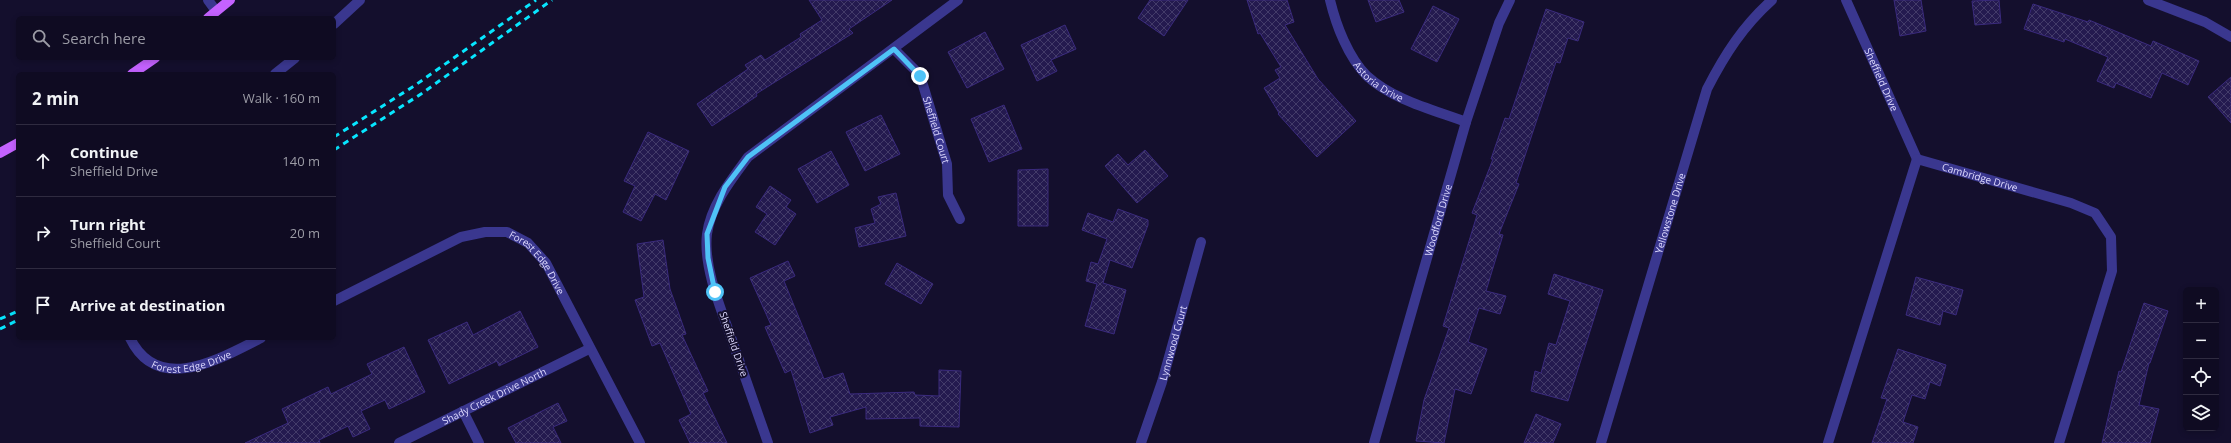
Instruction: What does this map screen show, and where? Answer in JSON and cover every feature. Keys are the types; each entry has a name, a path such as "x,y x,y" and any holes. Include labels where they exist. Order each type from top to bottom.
{"main road":[{"path":"210,16 230,0"},
{"path":"135,72 152,60"},
{"path":"0,153 16,145"}],"street":[{"path":"208,0 216,11"},
{"path":"336,22 360,0"},
{"name":"Sheffield Drive","path":"768,443 715,292 708,258 707,234 725,187 748,157 958,0"},
{"name":"Astoria Drive","path":"1330,0 1333,14 1349,51 1366,75 1380,86 1403,98 1466,122"},
{"name":"Woodford Drive","path":"1374,443 1466,122 1499,23 1510,0"},
{"name":"Yellowstone Drive","path":"1601,443 1707,89 1725,53 1755,15 1772,0"},
{"name":"Sheffield Drive","path":"1846,0 1917,159"},
{"path":"2148,0 2205,22 2231,37"},
{"name":"Sheffield Court","path":"894,49 920,76 947,164 948,195 960,219"},
{"path":"278,72 292,60"},
{"path":"1828,443 1917,159"},
{"name":"Cambridge Drive","path":"1917,159 2071,203 2095,213 2111,237 2112,271 2058,443"},
{"name":"Forest Edge Drive","path":"336,300 461,237 485,232 508,232 528,243 546,263 589,349 640,443"},
{"name":"Lynnwood Court","path":"1141,443 1162,382 1201,242"},
{"name":"Forest Edge Drive","path":"131,340 145,359 165,368 186,370 213,362 257,340"},
{"name":"Shady Creek Drive North","path":"399,443 589,349"},
{"path":"463,411 480,443"}],"building":[{"path":"809,0 892,0 849,29 853,33 756,94 757,96 712,126 697,104 748,69 745,65 761,55 765,60 801,37 800,34 822,20"},
{"path":"1150,0 1188,0 1164,36 1138,18"},
{"path":"1247,0 1287,0 1294,22 1285,25 1318,79 1356,121 1317,157 1278,114 1279,113 1264,88 1280,78 1275,70 1281,67 1260,33 1258,34"},
{"path":"1368,0 1399,0 1404,12 1376,22"},
{"path":"1894,0 1921,0 1926,31 1900,36"},
{"path":"1999,0 2001,23 1975,25 1972,1"},
{"path":"2033,4 2088,22 2089,20 2151,46 2153,41 2199,61 2188,85 2162,73 2151,98 2116,83 2114,88 2097,81 2108,57 2065,39 2064,42 2024,29"},
{"path":"1433,6 1459,19 1437,62 1411,49"},
{"path":"1546,9 1584,22 1578,41 1568,38 1560,63 1556,62 1516,183 1519,184 1499,234 1503,235 1486,291 1506,296 1500,314 1479,308 1468,342 1487,349 1471,394 1455,389 1444,443 1416,441 1424,400 1449,328 1443,326 1477,215 1472,213 1493,159 1491,159 1505,118 1509,119"},
{"path":"1065,25 1076,49 1051,60 1057,71 1037,81 1021,45"},
{"path":"985,32 1004,69 967,88 948,52"},
{"path":"2231,77 2231,123 2208,97"},
{"path":"1004,105 1022,149 989,162 971,119"},
{"path":"881,115 900,154 865,171 846,132"},
{"path":"648,132 689,151 666,200 655,194 641,221 623,212 635,186 624,181"},
{"path":"1145,150 1168,176 1137,203 1105,166 1118,154 1128,165"},
{"path":"831,151 849,185 817,203 798,169"},
{"path":"1048,169 1048,226 1018,226 1018,170"},
{"path":"770,186 791,200 786,207 796,214 775,245 755,232 767,214 756,207"},
{"path":"896,193 906,236 859,247 855,228 875,223 871,209 881,204 878,197"},
{"path":"1118,209 1148,220 1148,225 1132,268 1110,260 1103,283 1126,290 1114,334 1085,326 1097,284 1086,281 1091,262 1098,264 1107,239 1082,230 1088,213 1113,222"},
{"path":"663,240 670,289 686,334 682,335 708,391 703,393 727,443 690,443 679,420 691,414 660,343 652,346 635,300 644,297 637,244"},
{"path":"788,261 795,276 784,281 824,379 843,373 850,394 914,392 915,395 939,396 939,370 961,371 959,427 920,426 920,418 866,419 866,407 830,417 833,425 810,433 791,370 785,373 765,327 771,325 750,278"},
{"path":"897,263 933,284 921,304 885,284"},
{"path":"1554,274 1603,290 1568,401 1531,391 1535,371 1541,373 1549,343 1556,345 1570,301 1548,294"},
{"path":"1916,277 1963,290 1956,315 1943,311 1940,325 1906,315"},
{"path":"2144,303 2168,311 2149,363 2139,405 2159,409 2150,443 2102,443 2119,371 2121,372"},
{"path":"520,311 538,347 499,366 497,361 449,384 428,340 467,322 473,335"},
{"path":"404,347 425,392 389,409 385,400 361,411 370,429 353,437 348,426 319,440 320,443 245,443 288,423 282,409 328,387 331,394 372,374 367,364"},
{"path":"1898,349 1946,365 1940,386 1930,382 1925,399 1912,395 1903,422 1918,427 1913,443 1872,443 1887,399 1881,398"},
{"path":"558,403 567,421 553,427 561,443 516,443 508,428"},
{"path":"1536,414 1561,424 1553,443 1524,443"}],"railway":[{"path":"336,136 414,86 536,0"},
{"path":"336,149 421,94 552,0"},
{"path":"0,319 16,312"},
{"path":"0,329 16,321"}],"route":[{"path":"715,292 708,258 707,234 715,209 725,187 748,157 894,49 920,76"}]}
